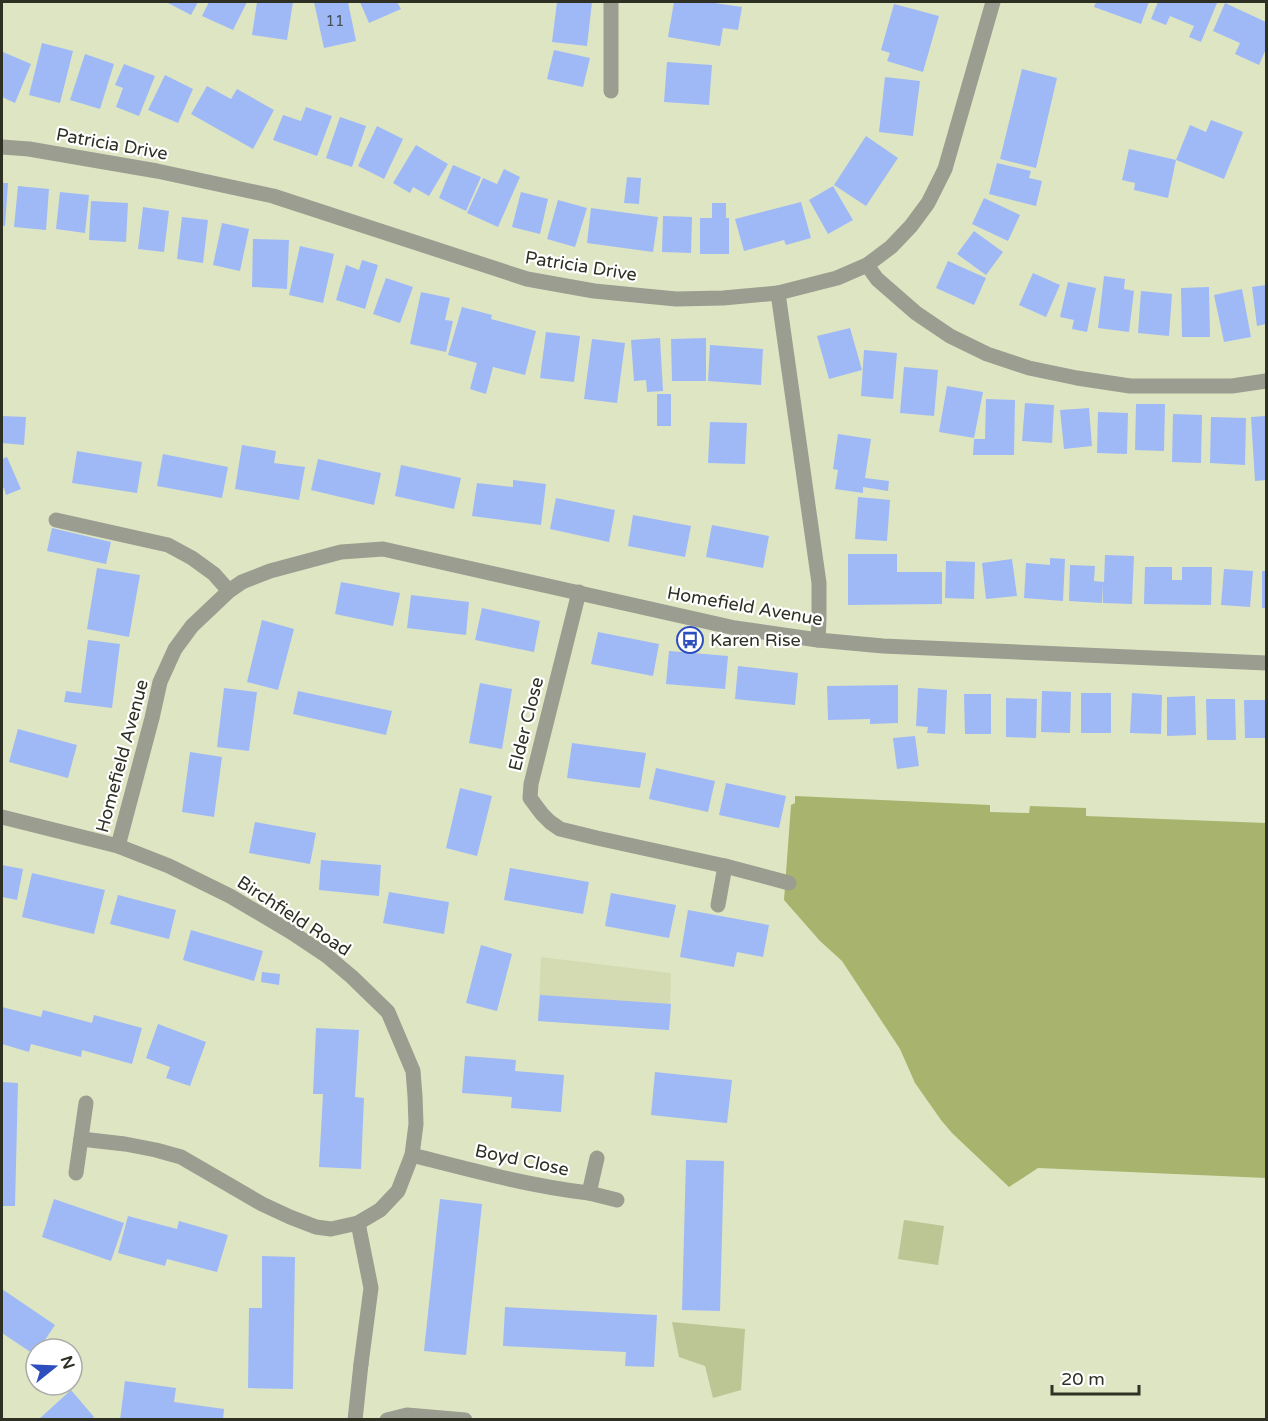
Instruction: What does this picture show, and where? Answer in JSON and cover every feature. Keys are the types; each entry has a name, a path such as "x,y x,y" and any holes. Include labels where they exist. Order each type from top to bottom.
{"street":[{"path":"611,2 611,91"},
{"name":"Patricia Drive","path":"2,147 29,149 157,171 273,196 527,279 594,291 676,299 778,293 837,278 867,265 891,247 928,203 945,169 993,2"},
{"path":"867,265 877,279 916,313 950,336 987,354 1029,368 1130,386 1232,386 1266,381"},
{"path":"778,293 819,583 818,640"},
{"path":"56,520 168,545 192,558 214,574 229,591"},
{"name":"Homefield Avenue","path":"118,846 160,682 175,650 192,626 229,591 242,582 270,571 341,552 382,549 735,627 818,640 883,646 1266,663"},
{"name":"Elder Close","path":"579,592 531,784 530,798 546,818 560,829 725,866 789,883"},
{"name":"Birchfield Road","path":"2,817 118,846 169,866 230,896 291,932 327,956 388,1012 413,1071 416,1124 412,1155 398,1191 380,1210 358,1223 331,1228 316,1227 262,1204 181,1157 125,1144 81,1139"},
{"path":"718,904 725,866"},
{"path":"76,1173 86,1103"},
{"name":"Boyd Close","path":"412,1155 517,1181 556,1189 589,1192 597,1158"},
{"path":"589,1192 617,1200"},
{"path":"355,1419 371,1288 358,1223"},
{"path":"387,1419 407,1415 465,1419"}],"shaded area":[{"path":"541,957 671,973 669,1030 538,1021"},
{"path":"904,1220 944,1226 938,1265 898,1259"},
{"path":"672,1322 745,1329 741,1390 713,1398 705,1366 679,1357"}],"green space":[{"path":"795,796 990,805 990,812 1029,813 1030,806 1086,808 1086,816 1266,823 1266,1178 1038,1168 1009,1187 941,1120 915,1083 900,1049 842,961 820,941 784,900 791,805 795,803"}],"building":[{"path":"166,2 198,2 191,15"},
{"path":"209,2 247,2 233,30 202,16"},
{"path":"257,2 293,2 287,40 252,35"},
{"path":"314,2 348,2 356,41 324,48"},
{"path":"360,2 397,2 401,9 369,23"},
{"path":"557,2 592,2 587,46 552,42"},
{"path":"674,2 708,2 742,7 738,30 723,28 720,46 668,37"},
{"path":"1096,2 1149,2 1141,24 1094,7"},
{"path":"1158,2 1217,3 1201,42 1189,37 1194,26 1170,16 1166,25 1151,19"},
{"path":"1225,3 1266,22 1266,49 1259,65 1235,54 1240,43 1213,31"},
{"path":"894,4 939,16 923,72 887,61 890,53 881,50"},
{"path":"42,43 73,51 60,103 29,95"},
{"path":"554,50 590,58 583,87 547,79"},
{"path":"3,52 31,64 15,103 2,97"},
{"path":"85,54 114,64 100,109 70,100"},
{"path":"667,62 712,65 709,105 664,102"},
{"path":"124,64 155,76 139,116 116,107 123,88 115,85"},
{"path":"1022,69 1057,78 1036,168 1000,159"},
{"path":"165,75 193,89 178,123 148,110"},
{"path":"885,77 920,81 913,136 879,132"},
{"path":"207,86 231,99 237,89 274,110 253,149 191,114"},
{"path":"306,107 332,116 317,156 273,140 283,115 301,121"},
{"path":"340,117 366,126 352,167 326,158"},
{"path":"1211,120 1243,132 1224,179 1176,160 1190,125 1206,132"},
{"path":"377,126 403,139 384,179 358,166"},
{"path":"866,136 898,158 866,206 834,185"},
{"path":"416,145 448,164 429,196 413,187 410,193 393,183"},
{"path":"1129,149 1176,160 1168,198 1134,190 1135,183 1122,180"},
{"path":"997,163 1031,171 1029,178 1042,181 1036,206 989,194"},
{"path":"453,165 481,177 466,211 439,198"},
{"path":"504,169 520,177 498,227 467,213 483,178 497,184"},
{"path":"627,177 641,178 639,204 624,203"},
{"path":"2,183 8,183 5,226 2,225"},
{"path":"18,186 49,189 46,230 14,227"},
{"path":"833,186 853,220 828,234 809,200"},
{"path":"60,192 89,195 85,233 56,229"},
{"path":"521,192 548,199 540,234 512,227"},
{"path":"984,198 1020,215 1008,241 972,224"},
{"path":"558,200 587,208 575,247 547,239"},
{"path":"91,201 128,203 126,242 89,240"},
{"path":"801,202 811,238 786,245 784,240 744,251 735,219"},
{"path":"712,203 726,203 726,218 729,218 729,254 700,254 700,218 712,218"},
{"path":"143,207 169,211 164,252 138,249"},
{"path":"591,208 658,217 653,252 587,243"},
{"path":"663,216 692,217 691,253 662,252"},
{"path":"182,217 208,220 203,263 177,259"},
{"path":"222,223 249,229 240,271 213,265"},
{"path":"974,231 1003,252 986,275 957,254"},
{"path":"253,239 289,240 287,289 252,287"},
{"path":"300,246 334,254 323,303 289,295"},
{"path":"362,260 378,265 365,309 336,300 346,265 359,270"},
{"path":"948,261 986,278 974,305 936,288"},
{"path":"1033,273 1060,285 1046,317 1019,305"},
{"path":"1104,276 1125,279 1124,289 1134,291 1129,332 1098,328"},
{"path":"386,278 413,287 400,323 373,314"},
{"path":"1068,282 1096,288 1087,332 1072,329 1074,320 1060,317"},
{"path":"1266,285 1266,324 1257,326 1252,287"},
{"path":"1209,287 1210,337 1182,337 1181,288"},
{"path":"1242,289 1251,337 1224,342 1214,295"},
{"path":"1141,291 1172,294 1169,336 1138,333"},
{"path":"421,292 450,298 445,320 453,321 446,352 410,344"},
{"path":"462,307 492,315 491,319 536,331 525,375 493,367 486,394 470,389 477,363 448,355"},
{"path":"850,328 862,370 829,379 817,336"},
{"path":"546,332 580,336 574,382 540,378"},
{"path":"660,338 663,391 647,392 646,380 634,381 631,340"},
{"path":"706,338 706,381 672,381 671,339"},
{"path":"592,339 625,343 617,403 584,399"},
{"path":"710,345 763,349 761,385 708,381"},
{"path":"864,350 897,353 893,399 861,396"},
{"path":"904,367 938,370 934,416 900,413"},
{"path":"947,386 983,392 974,438 939,432"},
{"path":"657,394 671,394 671,426 657,426"},
{"path":"986,399 1015,400 1014,455 973,455 974,439 985,439"},
{"path":"1025,403 1054,405 1052,443 1022,441"},
{"path":"1136,404 1165,404 1164,451 1135,450"},
{"path":"1089,408 1092,446 1064,449 1060,410"},
{"path":"1098,412 1128,413 1127,454 1097,453"},
{"path":"1173,414 1202,415 1201,463 1172,462"},
{"path":"2,416 26,417 24,445 2,443"},
{"path":"1266,416 1266,480 1255,481 1251,417"},
{"path":"1211,417 1246,418 1245,465 1210,463"},
{"path":"710,422 747,423 745,464 708,463"},
{"path":"838,434 871,439 865,478 889,481 888,491 863,487 863,493 835,489 838,470 833,469"},
{"path":"242,445 276,451 274,463 305,467 299,500 235,489"},
{"path":"77,451 142,462 137,493 72,483"},
{"path":"163,454 228,467 222,498 157,486"},
{"path":"7,457 21,489 6,495 4,488 2,489 2,459"},
{"path":"318,459 381,473 374,505 311,490"},
{"path":"401,465 461,478 454,509 395,496"},
{"path":"513,480 546,484 541,525 472,516 477,483 513,487"},
{"path":"858,497 890,500 887,541 855,539"},
{"path":"556,498 615,510 609,542 550,529"},
{"path":"633,515 691,526 685,557 628,546"},
{"path":"712,525 769,536 763,568 706,557"},
{"path":"52,528 111,542 106,564 47,551"},
{"path":"848,554 897,554 897,572 942,572 942,604 848,605"},
{"path":"1105,555 1134,556 1132,604 1103,603 1103,584 1102,603 1069,601 1070,565 1095,566 1094,581 1104,582"},
{"path":"1050,558 1065,559 1063,601 1024,598 1026,563 1050,565"},
{"path":"1012,559 1017,596 986,599 982,563"},
{"path":"946,561 975,562 974,599 945,598"},
{"path":"1145,567 1172,567 1172,580 1182,580 1182,567 1212,567 1211,605 1144,604"},
{"path":"97,568 140,575 129,637 87,629"},
{"path":"1224,569 1253,571 1250,607 1221,605"},
{"path":"1262,571 1266,571 1266,608 1262,608"},
{"path":"341,582 400,593 393,626 335,614"},
{"path":"411,595 469,602 466,635 407,628"},
{"path":"482,608 540,621 534,652 475,640"},
{"path":"262,620 294,629 278,690 247,682"},
{"path":"598,632 659,644 653,676 591,664"},
{"path":"88,640 120,644 112,708 64,702 66,691 81,693"},
{"path":"669,651 728,656 725,689 666,684"},
{"path":"738,666 798,673 795,705 735,699"},
{"path":"480,683 512,689 502,749 469,743"},
{"path":"898,685 898,723 870,724 870,719 828,720 827,686"},
{"path":"224,688 257,692 249,751 217,747"},
{"path":"918,688 947,690 945,734 927,733 928,727 916,726"},
{"path":"298,691 392,711 386,735 293,714"},
{"path":"1042,691 1071,692 1070,733 1041,732"},
{"path":"1081,693 1111,693 1111,733 1081,733"},
{"path":"1132,693 1162,695 1161,734 1130,733"},
{"path":"964,694 991,694 991,734 965,734"},
{"path":"1195,696 1196,735 1167,736 1167,697"},
{"path":"1006,698 1037,699 1036,738 1006,737"},
{"path":"1206,699 1235,699 1236,740 1207,740"},
{"path":"1244,700 1266,700 1266,738 1245,738"},
{"path":"18,729 77,745 68,778 9,762"},
{"path":"915,736 919,766 897,769 893,738"},
{"path":"572,743 646,753 640,788 567,778"},
{"path":"190,752 222,757 214,817 182,812"},
{"path":"656,768 715,781 708,812 649,799"},
{"path":"726,783 786,796 779,828 719,815"},
{"path":"460,788 492,796 477,856 446,848"},
{"path":"255,822 316,833 310,864 249,853"},
{"path":"321,860 381,865 379,896 319,890"},
{"path":"2,865 23,869 17,900 2,897"},
{"path":"510,868 589,882 583,914 504,900"},
{"path":"32,873 105,890 94,934 22,917"},
{"path":"389,892 449,902 444,934 383,923"},
{"path":"611,893 676,905 669,938 605,926"},
{"path":"118,895 176,910 169,939 110,924"},
{"path":"688,910 769,925 763,957 737,952 734,967 680,957"},
{"path":"191,930 263,951 254,981 183,960"},
{"path":"481,945 512,954 497,1011 466,1003"},
{"path":"262,972 280,974 279,985 261,982"},
{"path":"540,995 671,1004 669,1030 538,1021"},
{"path":"2,1007 41,1017 43,1010 92,1023 94,1015 142,1028 132,1064 82,1050 81,1057 31,1044 29,1052 2,1044"},
{"path":"158,1024 206,1042 190,1086 166,1078 170,1067 146,1058"},
{"path":"316,1028 359,1030 355,1097 364,1098 361,1169 319,1167 323,1094 313,1094"},
{"path":"465,1056 516,1060 515,1071 564,1075 561,1112 511,1108 512,1097 462,1093"},
{"path":"655,1072 732,1080 727,1123 651,1115"},
{"path":"2,1082 18,1083 15,1206 2,1206"},
{"path":"686,1160 724,1161 720,1311 682,1310"},
{"path":"54,1199 124,1223 111,1261 42,1237"},
{"path":"440,1199 482,1204 466,1355 424,1351"},
{"path":"128,1216 177,1229 179,1221 228,1235 217,1272 167,1259 165,1266 118,1253"},
{"path":"262,1256 295,1257 293,1389 248,1388 249,1308 262,1308"},
{"path":"2,1289 55,1325 47,1337 24,1337 24,1348 2,1333"},
{"path":"505,1307 657,1315 654,1367 625,1366 626,1352 503,1346"},
{"path":"125,1381 176,1388 174,1402 224,1409 223,1420 120,1420"},
{"path":"63,1397 77,1397 94,1417 91,1420 38,1420"}],"place":[{"name":"Karen Rise","path":"690,640"}]}
